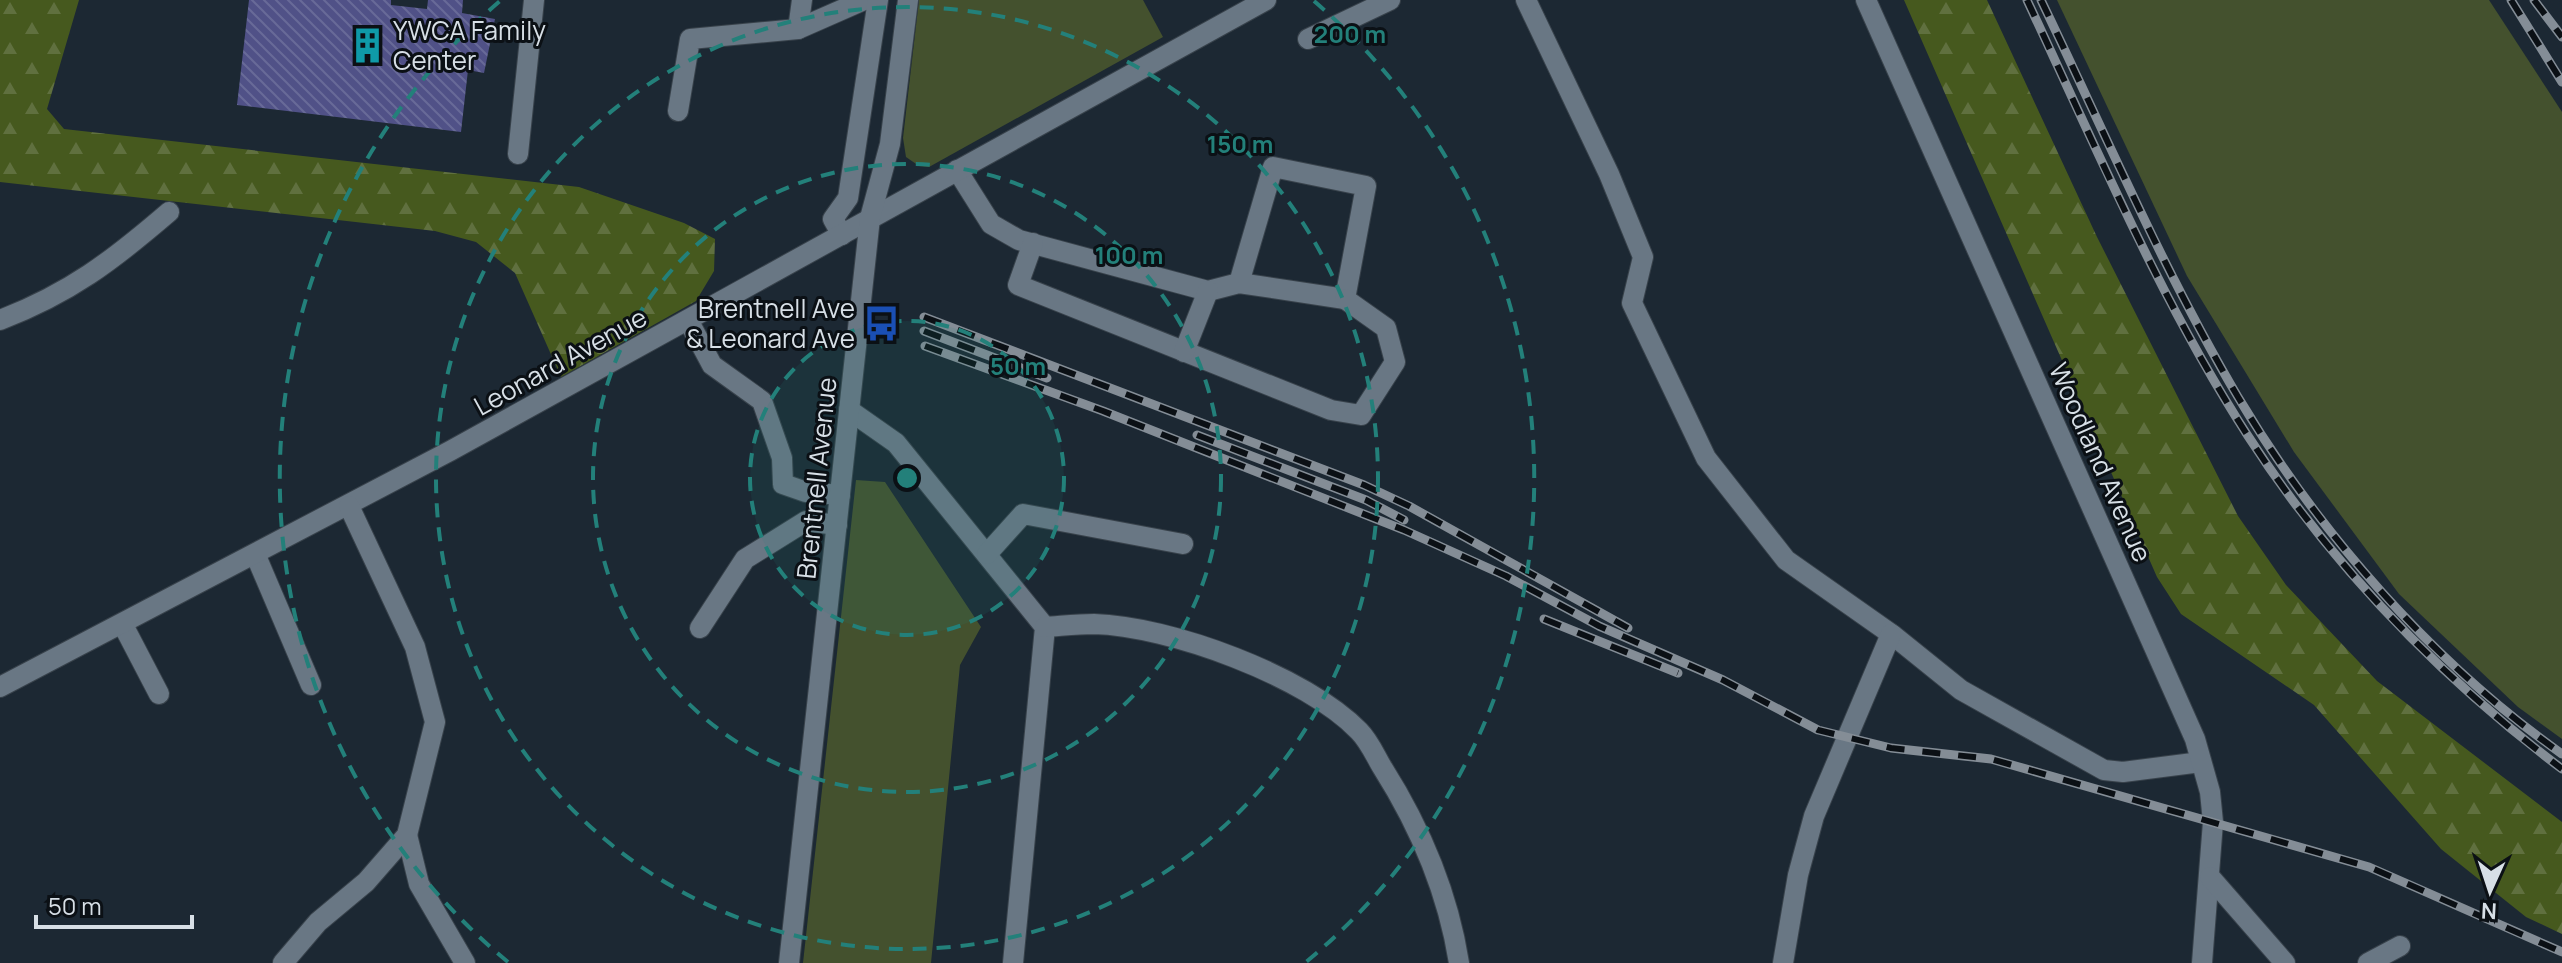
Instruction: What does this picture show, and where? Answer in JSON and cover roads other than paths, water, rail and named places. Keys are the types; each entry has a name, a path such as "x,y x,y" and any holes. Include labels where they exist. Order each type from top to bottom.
{"street":[{"path":"518,154 534,0"},
{"path":"798,29 802,0"},
{"path":"678,111 690,39 798,29 864,0"},
{"path":"842,235 833,219 848,198 878,0"},
{"name":"Brentnell Avenue","path":"789,963 870,218 890,144 908,0"},
{"name":"Leonard Avenue","path":"0,687 349,506 1266,0"},
{"path":"1308,39 1390,0"},
{"path":"1526,0 1609,174 1643,257 1632,303 1706,458 1786,560 1891,634 1961,690 2104,770 2123,772 2201,762"},
{"name":"Woodland Avenue","path":"1866,0 2142,617 2201,762 2210,792 2210,877 2202,963"},
{"path":"857,139 890,144"},
{"path":"1239,283 1273,167 1366,186 1345,299"},
{"path":"957,170 991,224 1033,243 1208,291 1239,283 1345,299 1386,328 1395,362 1361,415 1331,410 1018,285 1033,243"},
{"path":"0,320 43,303 104,268 169,212"},
{"path":"1184,352 1208,291"},
{"path":"688,320 712,365 762,401 782,458 783,484 806,492 840,495"},
{"path":"849,410 896,443 1045,627 1013,963"},
{"path":"283,963 318,922 366,882 407,835 435,722 415,647 349,506"},
{"path":"987,554 1023,514 1183,544"},
{"path":"700,628 745,559 806,521 837,525"},
{"path":"256,556 311,685"},
{"path":"1045,627 1095,624 1164,634 1274,674 1324,700 1361,733 1428,851 1452,917 1459,963"},
{"path":"123,625 159,694"},
{"path":"1783,963 1798,875 1814,816 1891,634"},
{"path":"407,835 419,884 465,963"},
{"path":"2210,877 2285,963"},
{"path":"2368,963 2400,946"}],"railway":[{"path":"2027,0 2104,167 2186,331 2248,436 2281,484 2315,530 2390,616 2473,696 2562,769"},
{"path":"2041,0 2185,300 2270,448 2342,545 2382,592 2468,679 2562,754"},
{"path":"2511,0 2562,82"},
{"path":"2534,0 2562,37"},
{"path":"924,317 1364,485 1409,506 1628,628"},
{"path":"924,331 1047,378"},
{"path":"925,346 1103,411 1404,530 1506,576 1599,626 1723,680 1818,730 1891,748 1991,759 2369,867 2562,952"},
{"path":"1197,435 1366,500 1404,520"},
{"path":"1544,619 1678,673"}],"place":[{"name":"YWCA Family Center","path":"367,45"},
{"name":"Brentnell Ave & Leonard Ave","path":"881,323"}]}
